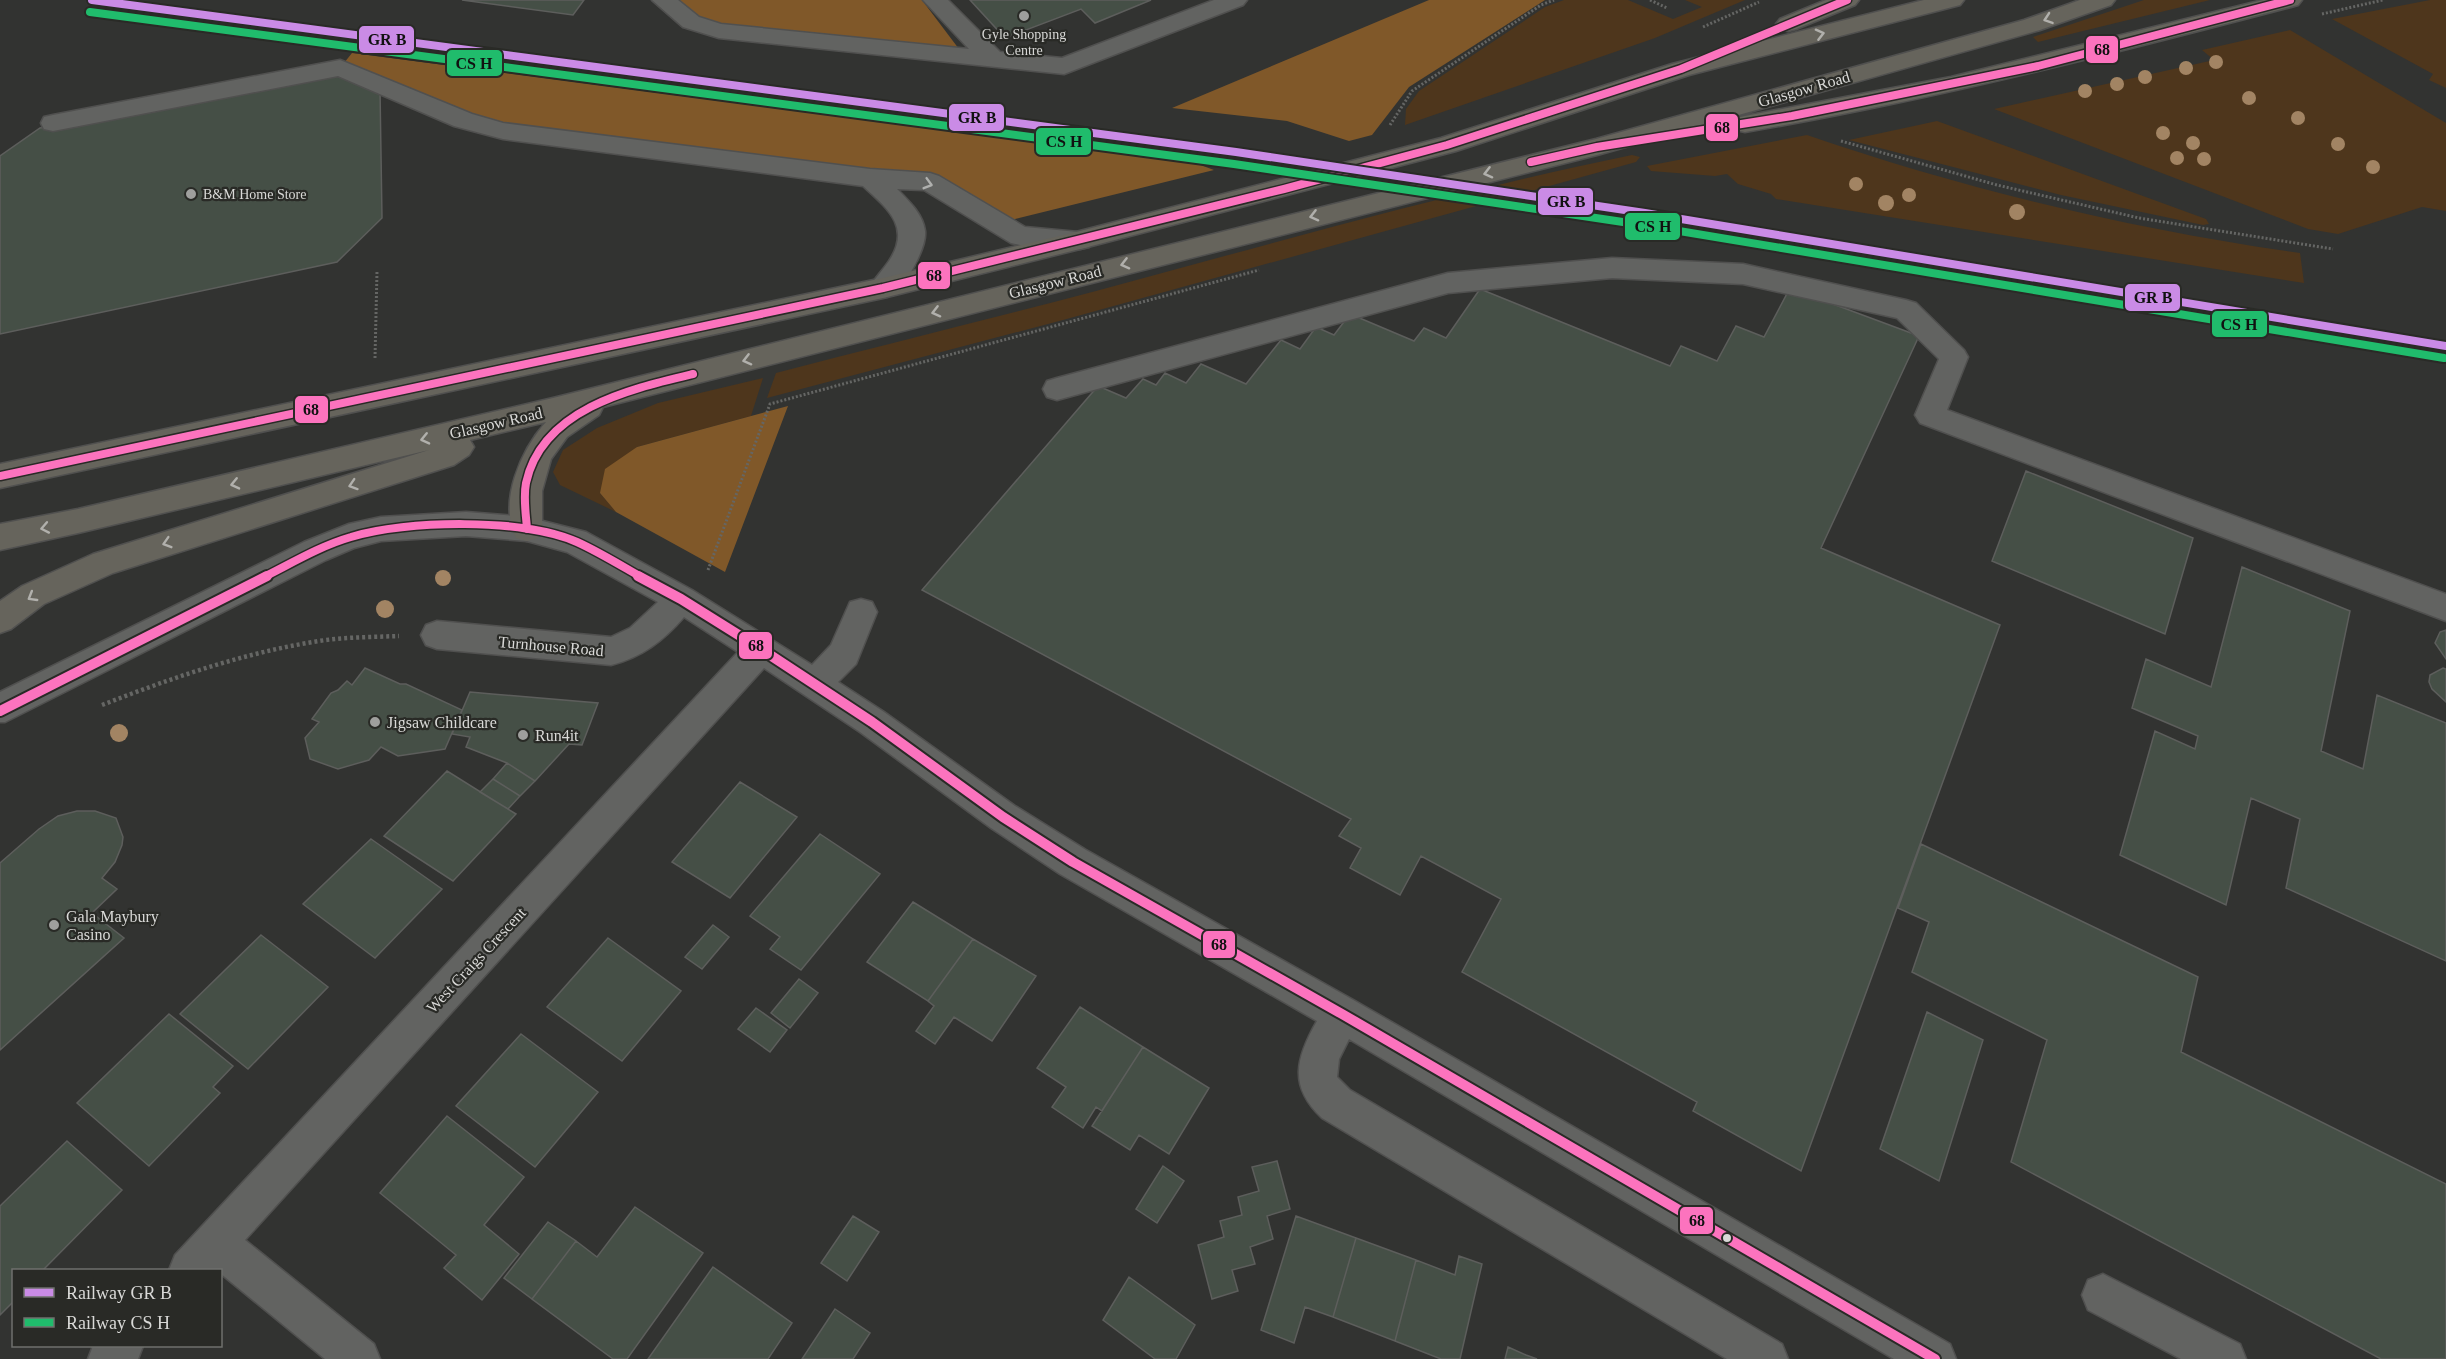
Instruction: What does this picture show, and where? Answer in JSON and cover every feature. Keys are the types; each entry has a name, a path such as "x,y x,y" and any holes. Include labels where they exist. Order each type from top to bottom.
{"main road":[{"path":"1682,69 1847,0"},
{"path":"0,476 883,288 1080,240 1447,145 1682,69 1953,0"},
{"name":"Glasgow Road","path":"0,537 78,521 502,421 1596,147 2032,25 2103,0"},
{"path":"1596,147 1792,116 2038,66 2290,0"},
{"path":"527,529 524,503 527,478 537,456 555,431 586,408 632,389"},
{"path":"0,619 33,595 104,563 443,457 502,421"}],"street":[{"path":"664,0 692,22 719,31 1064,66 1234,0"},
{"path":"935,0 992,58"},
{"path":"53,123 340,68 463,120 503,131 870,178 930,182 1020,236 1080,240"},
{"path":"870,178 897,202 912,225 912,242 904,264 883,288"},
{"path":"1057,389 1448,284 1612,268 1743,274 1906,310 1954,357 1930,415 2446,608"},
{"path":"2,708 315,550 349,537 381,529 466,524 527,529 575,541 681,599 761,649 872,722 1002,817 1073,862 1342,1014 1935,1359"},
{"name":"Turnhouse Road","path":"437,635 611,651 637,643 681,599"},
{"path":"814,684 844,654 861,612"},
{"name":"West Craigs Crescent","path":"203,1257 761,649"},
{"path":"1342,1014 1323,1050 1316,1075 1321,1088 1336,1104 1767,1359"},
{"path":"203,1257 221,1269"},
{"path":"222,1269 359,1359"},
{"path":"2103,1295 2225,1359"},
{"path":"110,1359 121,1347"}],"path":[{"path":"1391,134 1389,127 1397,110 1412,91 1541,5 1554,0"},
{"path":"1650,0 1667,8"},
{"path":"1834,139 1996,185 2139,218 2333,249"},
{"path":"699,565 708,570 770,404 1262,270"},
{"path":"375,363 377,272"},
{"path":"95,708 193,673 282,648 329,640 437,635"}],"shaded area":[{"path":"670,0 922,0 965,57 719,31"},
{"path":"1429,0 1545,0 1409,87 1372,135 1349,141 1287,121 1172,108"},
{"path":"1564,0 1628,0 1673,19 1702,7 1685,0 1745,0 1655,38 1405,125 1406,109 1419,91 1545,7"},
{"path":"2144,0 2210,0 2038,42 2033,37"},
{"path":"2430,0 2446,0 2446,88 2429,80 2433,74 2332,19"},
{"path":"2290,30 2446,123 2446,211 2422,207 2338,234 2308,229 1994,109 2214,60 2202,50"},
{"path":"352,53 1195,163 1214,170 999,223 930,182 503,131 340,68"},
{"path":"1937,121 2206,219 2209,224 2203,225 2061,195 1849,140"},
{"path":"1807,135 1928,173 2051,206 2175,232 2300,253 2304,283 1776,199 1771,194 1738,184 1727,174 1715,176 1651,171 1647,166"},
{"path":"1632,155 1640,157 1636,162 1063,320 767,398 776,373 1430,202"},
{"path":"763,378 751,416 637,447 600,493 616,512 560,485 553,472 563,450 597,428 658,403"},
{"path":"788,406 725,572 616,512 600,493 605,469 637,447"}],"building":[{"path":"462,0 584,0 573,15"},
{"name":"Gyle Shopping Centre","path":"970,0 1151,0 1095,23 1081,9 1005,38"},
{"name":"B&M Home Store","path":"338,72 380,90 382,218 337,262 0,334 0,156 40,128"},
{"path":"1790,288 1919,336 1821,548 2000,625 1801,1171 1693,1111 1697,1102 1462,972 1501,899 1421,856 1400,895 1350,868 1361,848 1339,836 1351,819 922,590 1098,386 1126,398 1143,379 1156,385 1165,373 1186,383 1201,364 1246,384 1281,340 1300,349 1316,327 1334,335 1350,314 1414,341 1424,328 1446,338 1480,289 1670,366 1681,346 1717,361 1736,326 1764,337"},
{"path":"2026,471 2193,538 2165,634 1992,561"},
{"path":"2242,567 2350,611 2321,751 2363,769 2377,695 2446,723 2446,961 2286,888 2300,819 2251,798 2226,905 2120,855 2155,731 2195,749 2198,736 2132,708 2146,659 2211,687"},
{"path":"2446,630 2446,659 2435,643 2440,632"},
{"path":"365,668 462,710 445,749 398,756 381,747 369,760 338,769 310,759 305,738 319,722 312,719 331,693 347,681 352,685"},
{"path":"2443,668 2446,669 2446,702 2432,689 2429,682 2430,675"},
{"name":"Run4it","path":"470,692 598,703 582,745 569,744 535,781 507,763 466,747 470,737 452,734"},
{"path":"507,763 535,781 520,796 493,779"},
{"path":"447,771 516,814 453,881 384,836"},
{"path":"493,779 520,796 508,809 480,792"},
{"path":"740,782 797,817 730,898 672,862"},
{"name":"Gala Maybury Casino","path":"77,811 95,811 116,818 123,837 122,845 115,862 102,878 117,889 92,913 124,938 0,1050 0,863 39,829 58,816"},
{"path":"820,834 880,874 801,970 770,949 780,937 750,916"},
{"path":"371,839 442,889 375,958 303,904"},
{"path":"1921,844 2198,977 2181,1052 2446,1184 2446,1359 2381,1359 2011,1162 2047,1040 1912,972 1929,922 1898,908"},
{"path":"913,902 973,939 928,1001 867,962"},
{"path":"713,925 729,937 702,969 685,957"},
{"path":"261,935 328,987 248,1069 180,1014"},
{"path":"608,938 681,991 622,1061 547,1007"},
{"path":"973,939 1036,976 992,1041 954,1017 935,1044 916,1031 934,1006 928,1001"},
{"path":"799,979 818,993 790,1028 771,1013"},
{"path":"1080,1007 1143,1047 1102,1111 1096,1107 1083,1128 1052,1107 1066,1087 1037,1068"},
{"path":"756,1008 787,1030 770,1052 738,1029"},
{"path":"1927,1012 1983,1040 1939,1181 1880,1149"},
{"path":"169,1014 233,1066 213,1087 220,1093 149,1166 77,1103"},
{"path":"521,1034 598,1092 535,1167 456,1106"},
{"path":"1143,1047 1209,1088 1169,1154 1139,1135 1130,1150 1092,1126"},
{"path":"447,1116 524,1177 484,1225 519,1254 482,1300 444,1268 456,1255 380,1193"},
{"path":"67,1141 122,1190 44,1269 12,1269 12,1303 0,1315 0,1206"},
{"path":"1277,1161 1290,1209 1267,1216 1273,1239 1250,1247 1255,1264 1232,1270 1238,1291 1212,1299 1198,1245 1224,1237 1220,1221 1242,1215 1238,1197 1259,1191 1252,1167"},
{"path":"1163,1166 1184,1181 1157,1223 1136,1209"},
{"path":"635,1207 703,1253 627,1359 613,1359 532,1299 576,1241 597,1257"},
{"path":"853,1216 879,1232 847,1281 821,1263"},
{"path":"1296,1216 1356,1238 1333,1317 1305,1307 1294,1343 1261,1330"},
{"path":"548,1222 576,1241 532,1299 504,1278"},
{"path":"1356,1238 1416,1260 1395,1341 1333,1317"},
{"path":"1459,1256 1482,1264 1460,1359 1441,1359 1395,1341 1416,1260 1455,1275"},
{"path":"713,1267 792,1323 768,1359 648,1359"},
{"path":"1129,1277 1195,1325 1176,1359 1155,1359 1103,1320"},
{"path":"835,1309 870,1333 853,1359 802,1359"},
{"path":"1508,1347 1526,1355 1537,1359 1505,1359"}],"transit line":[{"path":"92,0 1236,152 1645,213 2446,346"},
{"name":"68","path":"0,476 883,288 1284,189 1447,145 1681,69 1847,0"},
{"name":"68","path":"1531,162 1597,147 1792,116 2038,66 2290,0"},
{"path":"90,12 1234,164 1643,225 2444,358"},
{"name":"68","path":"527,529 525,498 527,479 537,454 553,434 572,418 594,405 643,387 693,374"},
{"name":"68","path":"0,711 315,551 349,537 381,529 466,524 527,529 575,541 681,599 761,649 872,722 1003,817 1073,862 1342,1014 1935,1359"}],"place":[{"name":"Gyle Shopping Centre","path":"1024,16"},
{"name":"B&M Home Store","path":"191,194"},
{"name":"Jigsaw Childcare","path":"375,722"},
{"name":"Run4it","path":"523,735"},
{"name":"Gala Maybury Casino","path":"54,925"}]}
